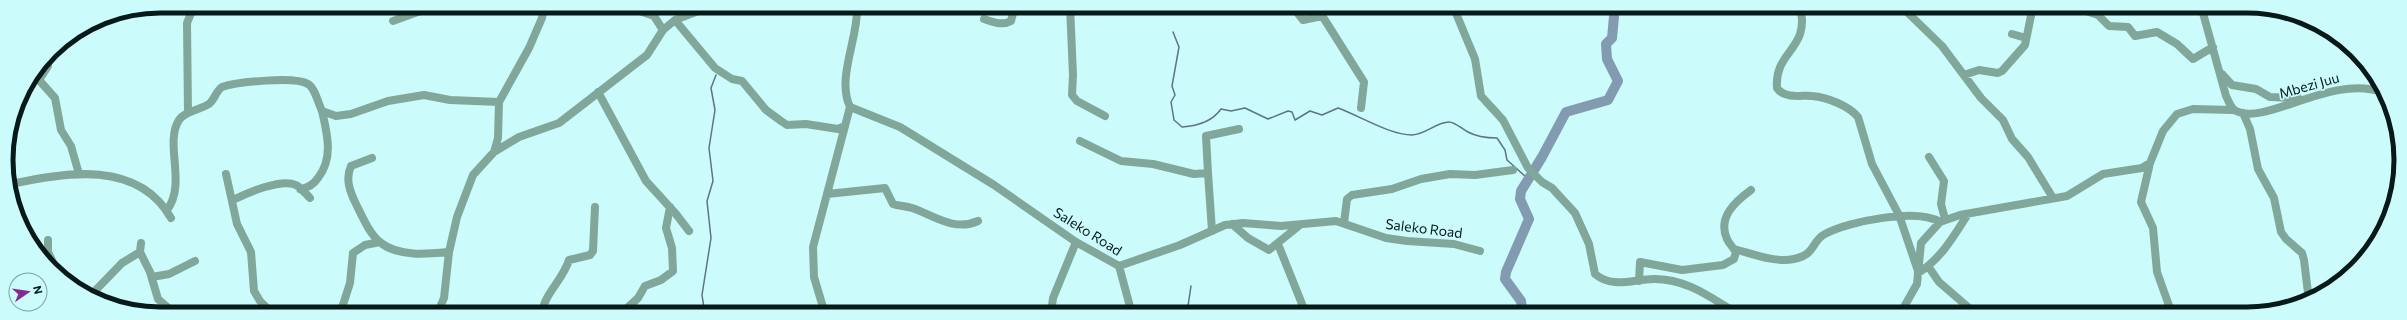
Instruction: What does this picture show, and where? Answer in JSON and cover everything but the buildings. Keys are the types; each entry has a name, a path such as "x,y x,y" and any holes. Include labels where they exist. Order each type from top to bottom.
{"street":[{"path":"188,113 187,23 191,13"},
{"path":"393,21 415,13"},
{"path":"494,152 498,138 499,102 529,48 543,13"},
{"path":"652,13 664,30"},
{"path":"439,307 446,285 449,252 457,217 473,175 494,152 519,137 559,123 647,55 664,30 675,20 692,13"},
{"path":"823,307 814,277 812,259 813,247 850,107 846,76 858,20 858,13"},
{"path":"984,19 1001,24 1007,23 1014,13"},
{"path":"1070,13 1073,75 1072,95 1077,101 1105,116"},
{"path":"1298,13 1303,20 1322,16"},
{"path":"1320,13 1364,82 1361,108"},
{"path":"1456,13 1475,59 1480,96 1503,120 1533,173 1552,188 1574,213 1589,244 1595,274 1606,281 1615,283 1660,280 1687,285 1699,289 1723,307"},
{"path":"1801,13 1802,30 1800,38 1781,62 1777,88 1784,94 1820,98 1854,112 1858,117 1872,164 1899,216 1918,272"},
{"path":"1908,13 1942,46 1981,98 2003,120 2012,139 2028,157 2053,198"},
{"path":"1964,75 1979,70 2000,72 2023,48 2030,13"},
{"path":"2093,13 2098,15 2109,26 2128,27 2135,36 2158,32 2178,44 2193,59 2213,46"},
{"path":"2203,13 2219,70 2233,110"},
{"path":"675,20 715,68 732,79 742,81 763,107 787,125 806,124 838,129 845,126"},
{"path":"2012,34 2026,38"},
{"path":"47,65 39,80 58,104 61,130 70,146 79,174"},
{"path":"2219,70 2230,84 2256,89 2270,97 2307,98"},
{"path":"167,210 176,193 176,129 181,117 210,102 222,87 266,81 300,81 308,84 322,111 328,157 314,183 306,188 300,189"},
{"name":"Mbezi Juu","path":"2243,113 2266,111 2332,90 2352,86 2376,91"},
{"path":"598,92 646,181 670,207 689,231"},
{"path":"322,111 336,116 351,114 388,101 424,95 450,100 499,102"},
{"name":"Saleko Road","path":"850,107 900,127 994,185 1076,242 1119,266 1180,245 1232,224 1300,225 1326,222 1344,223 1386,238 1454,244 1480,251"},
{"path":"2170,307 2157,272 2153,228 2141,202 2150,163 2163,131 2177,114 2193,109 2233,110 2243,113 2250,129 2258,169 2274,198 2281,232 2286,239 2302,253 2307,294"},
{"path":"1212,231 1206,136 1239,129"},
{"path":"1080,141 1121,161 1153,164 1189,174 1208,173"},
{"path":"1929,157 1944,181 1941,204 1943,221"},
{"path":"372,158 351,166 348,179 355,203 380,242"},
{"path":"1904,307 1915,288 1918,272 1920,243 1943,221 1968,214 2070,194 2103,174 2142,168 2150,163"},
{"path":"1344,223 1348,199 1352,195 1392,189 1421,179 1450,174 1475,175 1513,170"},
{"path":"15,183 57,174 79,174 130,180 151,193 167,210 171,218"},
{"path":"226,174 233,200 237,224 251,252 254,291 266,307"},
{"path":"233,200 256,190 285,184 297,186 310,198"},
{"path":"827,194 885,188 893,204 911,208 931,218 966,226 978,221"},
{"path":"1638,281 1640,262 1674,270 1694,270 1730,262 1736,254 1726,238 1725,223 1734,202 1751,190"},
{"path":"544,307 546,299 560,280 569,260 590,255 594,251 595,207"},
{"path":"628,307 638,298 645,286 661,280 674,271 672,248 666,228 670,207"},
{"path":"1918,272 1928,266 1947,247 1968,214"},
{"path":"1734,249 1777,260 1793,260 1811,252 1825,234 1860,224 1899,216 1926,216 1943,221"},
{"path":"1232,224 1242,234 1266,249 1271,249 1300,225"},
{"path":"48,240 48,252 52,260"},
{"path":"342,307 350,283 353,253 365,245 380,242 408,253 449,252"},
{"path":"1052,307 1053,298 1076,242"},
{"path":"141,243 140,252 152,277 160,302 166,307"},
{"path":"1278,244 1303,307"},
{"path":"94,292 122,263 140,252"},
{"path":"152,277 169,274 195,261"},
{"path":"1119,266 1130,307"},
{"path":"1928,266 1939,282 1968,307"}],"waterway":[{"path":"1522,307 1521,301 1505,279 1506,272 1529,219 1520,199 1521,191 1542,157 1566,112 1608,100 1618,81 1607,59 1606,44 1612,38 1614,13"},
{"path":"1173,32 1179,47 1172,86 1175,95 1171,102 1174,120 1182,127 1193,126 1209,120 1221,109 1231,111 1245,108 1268,119 1288,111 1292,112 1295,120 1310,111 1322,115 1338,108 1385,129 1412,135 1422,133 1440,124 1451,122 1475,135 1497,138 1505,150 1507,160 1527,178"},
{"path":"704,307 702,295 711,238 707,201 713,181 709,148 715,110 711,88 716,75"},
{"path":"1189,307 1191,286"}]}
